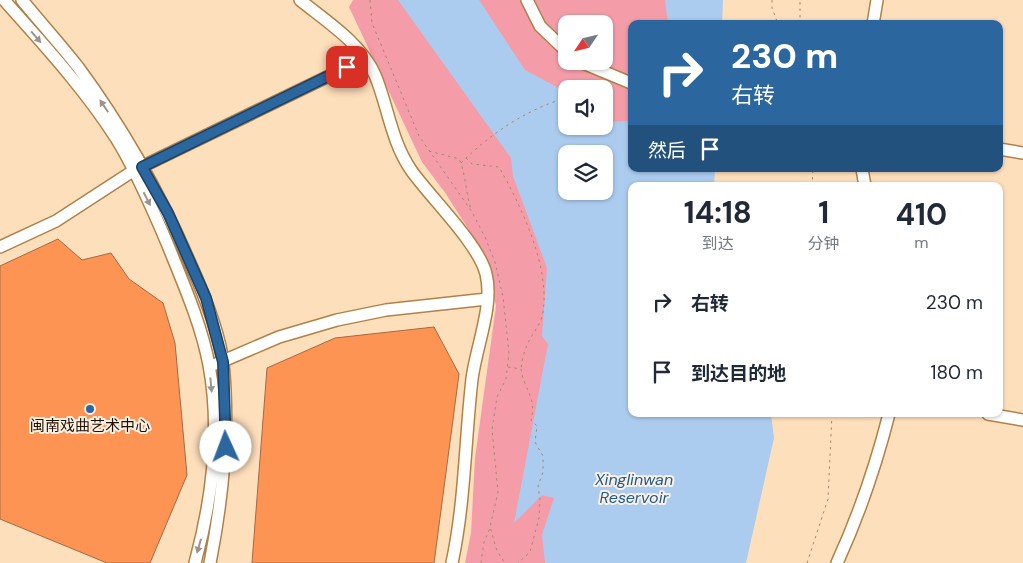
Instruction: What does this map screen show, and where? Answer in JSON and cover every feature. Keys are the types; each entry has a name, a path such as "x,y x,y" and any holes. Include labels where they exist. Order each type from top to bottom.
{"street":[{"path":"4,0 66,71 168,213 206,298 223,362 226,447 219,518 210,563"},
{"path":"22,0 77,66 123,133 193,306 209,365 215,445 203,533 195,563"},
{"path":"300,0 344,35 364,59 374,74 390,128 410,169 476,253 486,274 487,299 472,377 458,532 452,563"},
{"path":"527,0 540,26 558,43"},
{"path":"874,20 877,0"},
{"path":"0,247 56,221 137,169 364,59"},
{"path":"600,70 628,82"},
{"path":"1003,150 1023,153"},
{"path":"209,365 223,362 278,337 337,320 386,310 487,299"},
{"path":"837,563 852,531 875,466 888,417"},
{"path":"1003,417 1023,420"}],"path":[{"path":"370,0 372,23 412,120 428,151 472,212 486,237 504,297 509,353 508,366 506,379 497,397 492,429 492,448 498,492 490,527 484,542 481,563"},
{"path":"772,0 772,8 776,20"},
{"path":"800,0 800,20"},
{"path":"461,162 482,142 540,107 558,101"},
{"path":"428,151 459,159 472,212"},
{"path":"466,158 472,164 499,167 521,210 540,266 543,312 538,329 528,341 521,368 524,384 532,396 534,407 531,420 537,426 535,442 542,456 543,472 538,486 540,499 539,518 530,552 518,563"},
{"path":"508,366 521,368"},
{"path":"807,563 828,499 832,417"},
{"path":"490,527 497,551 506,563"}],"shaded area":[{"path":"353,0 426,0 543,153 565,563 465,563 471,533 475,458 496,306 486,257 446,194 422,162 349,7"},
{"path":"445,0 688,0 694,20 628,20 628,143 558,145 558,152 555,152"}],"water":[{"name":"Xinglinwan Reservoir","path":"398,0 479,0 525,70 558,88 558,135 613,135 613,122 628,121 628,172 715,172 714,182 628,182 628,417 771,417 774,438 746,563 545,563 542,535 554,498 542,495 514,523 548,344 542,336 547,268 513,176 511,158"},
{"path":"665,0 723,0 722,20 668,20"}],"building":[{"name":"闽南戏曲艺术中心","path":"58,239 82,260 111,253 129,279 163,303 175,343 187,475 150,563 107,563 0,519 0,266"},
{"path":"434,327 459,374 434,563 252,563 267,368 335,338"}],"place":[{"name":"闽南戏曲艺术中心","path":"90,409"}],"route":[{"path":"226,447 223,362 206,298 168,213 142,167 347,67"}]}
